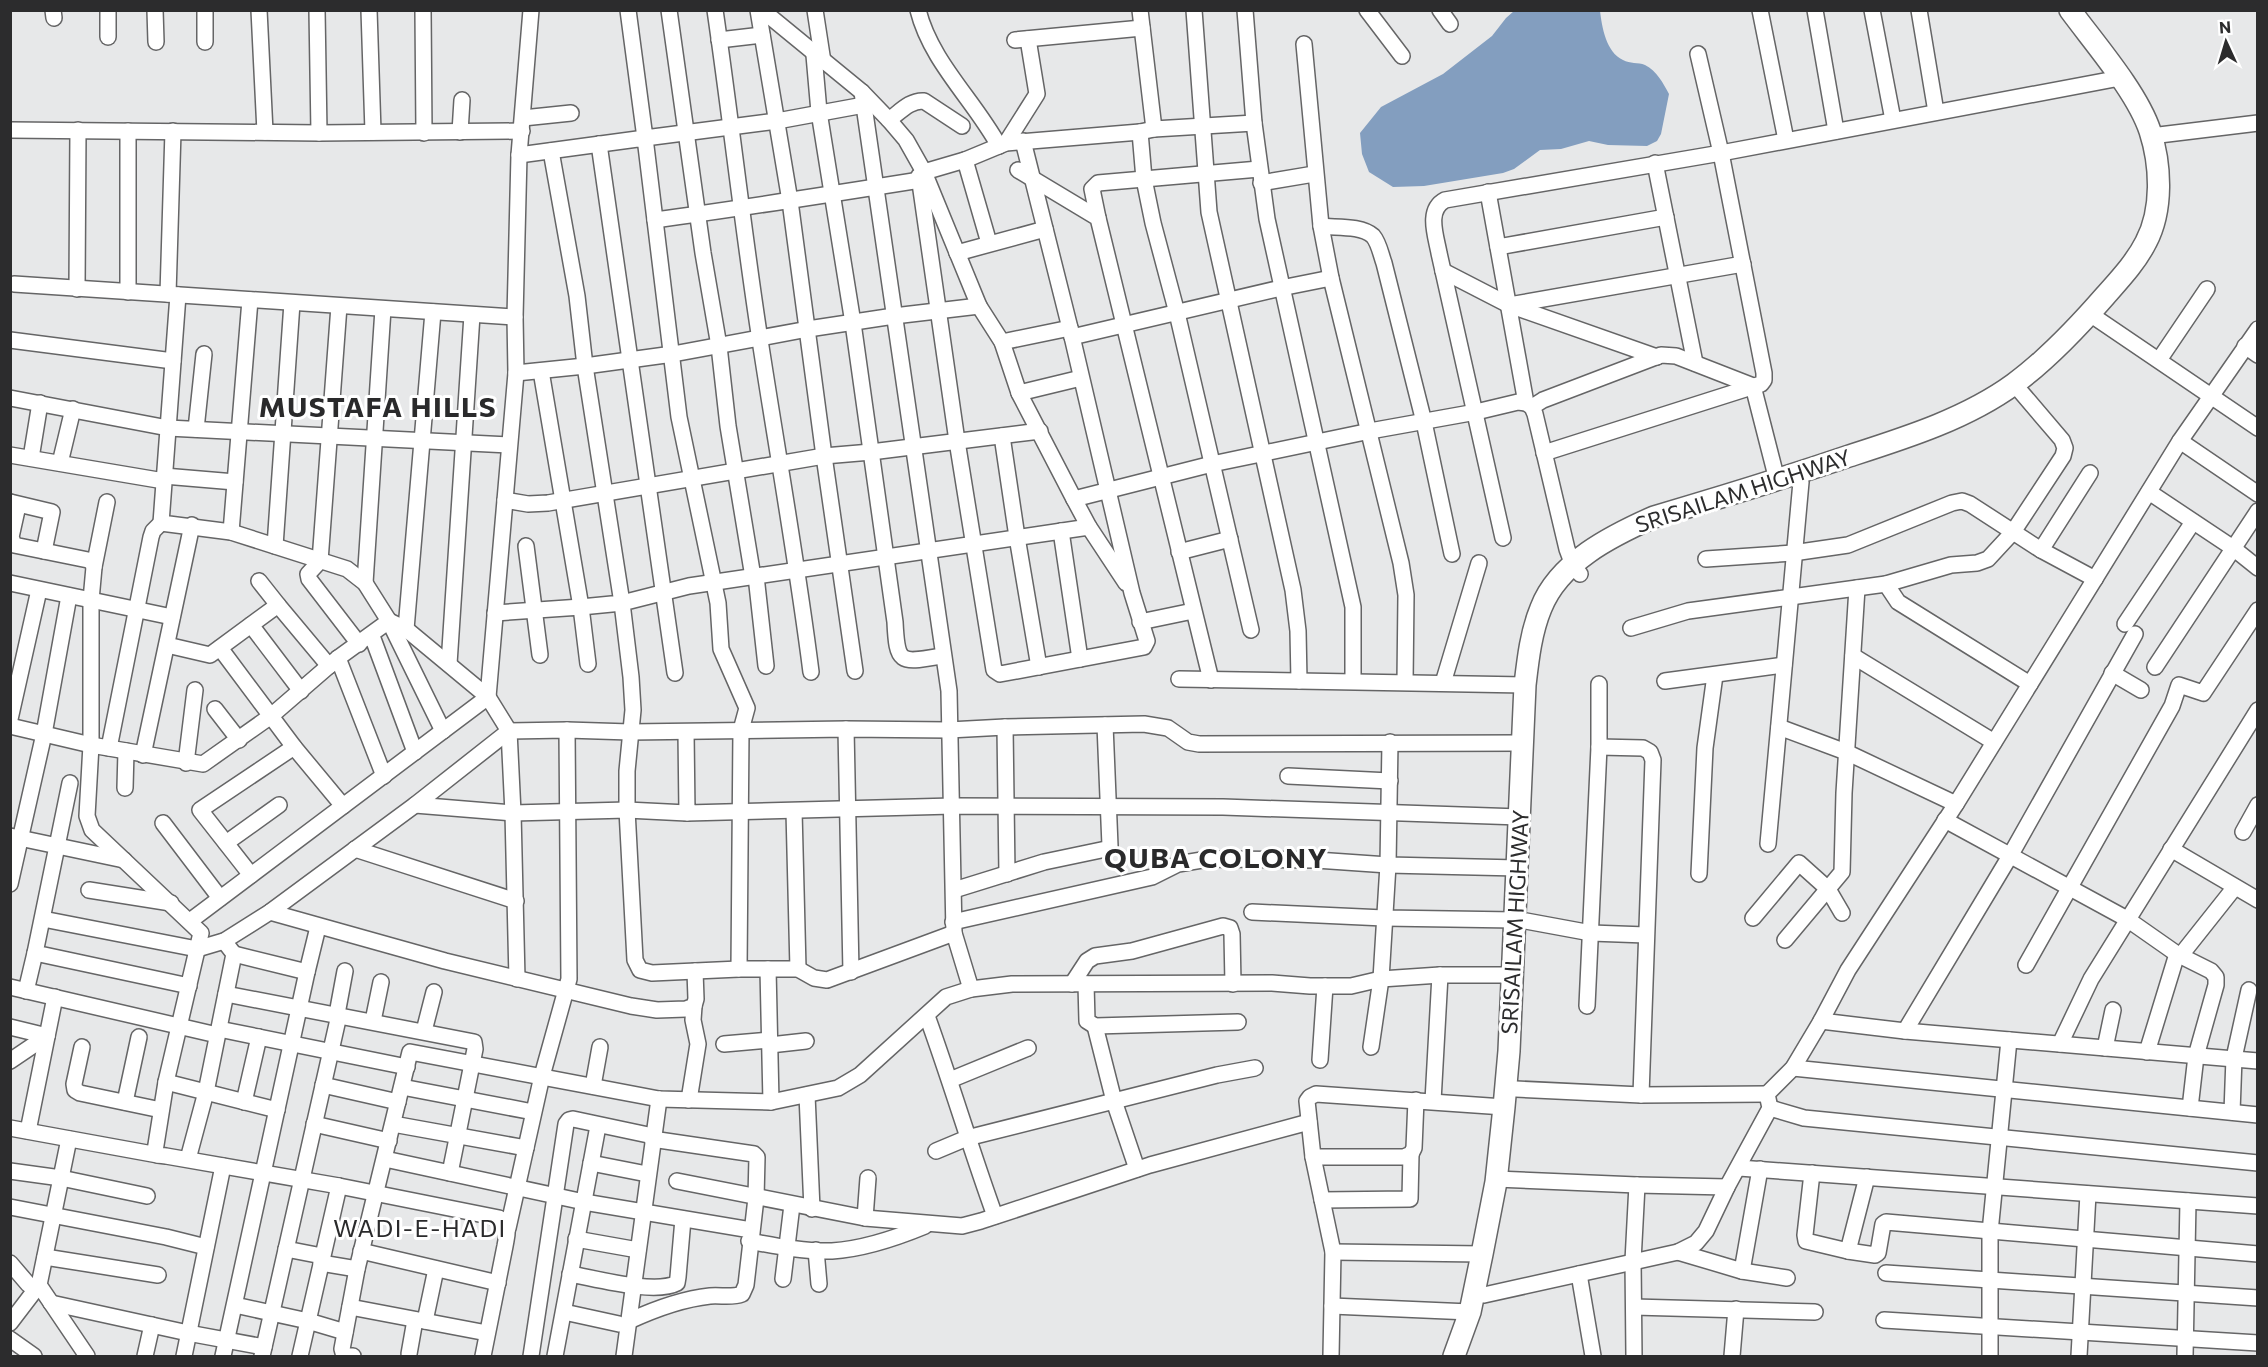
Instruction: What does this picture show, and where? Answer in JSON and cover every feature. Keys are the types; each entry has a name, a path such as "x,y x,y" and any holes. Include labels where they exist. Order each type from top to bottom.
{"highway":[{"name":"SRISAILAM HIGHWAY","path":"2080,12 2156,135"},
{"name":"SRISAILAM HIGHWAY","path":"1454,1356 1470,1312 1482,1254 1502,1179 1512,975 1521,920 1518,868 1525,685 1530,644 1541,607 1554,583 1636,537 1673,521 1959,430 1998,411 2054,367 2095,316 2147,242 2157,211 2156,135 2144,98 2130,75 2080,12"},
{"name":"SRISAILAM HIGHWAY","path":"1467,1356 1477,1330 1484,1295 1516,1089 1521,920 1536,685 1542,646 1555,612 1577,569 1596,547 1623,530 1654,517 1908,437 1974,408 2014,384 2095,316"}],"street":[{"path":"108,10 108,37"},
{"path":"155,10 156,42"},
{"path":"205,10 206,42"},
{"path":"259,10 265,132"},
{"path":"317,10 319,133"},
{"path":"369,10 373,132"},
{"path":"423,10 424,133"},
{"path":"190,921 488,697 516,373 519,155 531,10"},
{"path":"627,10 673,354 679,417 717,603 721,649 747,708 741,730 739,969"},
{"path":"669,10 766,666"},
{"path":"715,10 759,338 798,570 811,672"},
{"path":"760,10 762,35 790,201 855,671"},
{"path":"760,10 889,120 921,171 979,306 1002,342 1019,393 1089,527 1132,593"},
{"path":"815,10 819,58 819,112 853,323 897,649 900,656 907,659 921,660 942,656"},
{"path":"918,10 930,41 958,87 1003,144"},
{"path":"1140,10 1147,130 1144,179 1251,630"},
{"path":"1194,10 1209,212 1293,590 1298,631 1299,681"},
{"path":"1245,10 1260,176 1281,288 1353,608 1353,681"},
{"path":"1367,10 1402,56"},
{"path":"1440,10 1450,24"},
{"path":"1760,10 1786,140"},
{"path":"1815,10 1836,130"},
{"path":"1872,10 1893,120"},
{"path":"1919,10 1936,112"},
{"path":"1003,144 1036,94 1021,40 1142,28"},
{"path":"719,40 762,35"},
{"path":"1304,44 1314,174 1330,278 1370,431 1401,563 1406,595 1405,682"},
{"path":"1544,453 1761,384 1764,380 1721,153 1698,54"},
{"path":"1503,538 1434,228 1434,212 1439,203 1488,192 1721,153 2120,78"},
{"path":"519,155 777,121 863,99"},
{"path":"863,99 942,656 949,691 954,927 972,989"},
{"path":"460,132 462,100"},
{"path":"889,120 917,100 924,100 962,126"},
{"path":"10,130 460,132 522,125 571,113"},
{"path":"655,220 876,187 921,171 965,160 1003,144 1147,130 1254,123"},
{"path":"2156,135 2258,123"},
{"path":"77,289 78,130"},
{"path":"128,131 128,292"},
{"path":"109,748 151,537 160,523 173,361 173,131"},
{"path":"921,171 957,441 994,670 1000,674 1144,647 1147,641 1132,593 1071,332 1045,229 1025,174 1023,141"},
{"path":"598,144 675,673"},
{"path":"551,151 577,296 585,366 622,603 632,688 633,710 627,810 635,960 640,970 652,973 798,969 814,978 827,980 851,972 954,927 1152,877 1178,864 1208,859 1316,860 1388,865 1518,868"},
{"path":"965,160 989,243"},
{"path":"1655,164 1695,363"},
{"path":"1211,680 1098,218 1093,186 1098,183 1207,173 1260,176 1314,174"},
{"path":"1025,174 1098,218"},
{"path":"1488,192 1529,405 1544,453 1567,549 1577,569"},
{"path":"1498,247 1666,217"},
{"path":"1321,226 1364,231 1373,237 1378,245 1424,422 1452,554"},
{"path":"957,253 1045,229"},
{"path":"1509,305 1743,264"},
{"path":"1443,271 1509,305 1657,357"},
{"path":"1002,342 1124,325 1330,278"},
{"path":"14,284 515,317"},
{"path":"2159,360 2207,289"},
{"path":"231,532 250,300"},
{"path":"275,546 292,303"},
{"path":"339,306 320,561 309,571 309,579 365,640 415,752"},
{"path":"516,373 673,354 808,329 979,306"},
{"path":"365,583 383,309"},
{"path":"406,629 433,312"},
{"path":"449,664 472,315"},
{"path":"2095,316 2258,428"},
{"path":"1484,1295 1678,1252 1696,1243 1706,1231 1727,1186 1739,1168 1768,1101 1793,1068 1848,970 1956,804 2180,441 2212,397 2251,351 2258,329"},
{"path":"10,340 173,361"},
{"path":"196,429 204,354"},
{"path":"1074,499 1160,476 1263,453 1518,402 1529,405 1668,354 1753,386"},
{"path":"541,371 581,607 588,664"},
{"path":"1019,393 1081,378"},
{"path":"1753,386 1777,480"},
{"path":"1632,628 1688,611 1886,584 1951,565 1977,563 1988,559 2013,532 2063,456 2065,448 2062,440 2021,392"},
{"path":"10,398 168,428 509,445"},
{"path":"31,458 40,403"},
{"path":"60,463 73,409"},
{"path":"505,500 528,504 563,500 824,456 1040,431"},
{"path":"1002,436 1039,667"},
{"path":"2180,441 2258,494"},
{"path":"10,455 164,479 235,482"},
{"path":"2041,550 2090,473"},
{"path":"1768,844 1801,482"},
{"path":"2149,492 2233,548 2258,568"},
{"path":"1706,559 1794,553 1848,545 1962,501 2041,550 2095,579"},
{"path":"10,502 17,510 11,537 12,544 88,560 94,567"},
{"path":"10,502 52,512 44,551"},
{"path":"107,502 94,567 91,600 91,744 87,816 92,830 201,933 166,1082 154,1145 158,1155"},
{"path":"2155,667 2258,511"},
{"path":"1905,1031 2010,856 2112,674 2130,629 2193,522"},
{"path":"160,523 192,525 231,532 347,569 365,583 389,621 443,731"},
{"path":"143,755 192,525"},
{"path":"495,613 622,603 689,586 1089,527"},
{"path":"1061,531 1080,659"},
{"path":"1179,552 1230,538"},
{"path":"526,546 540,655"},
{"path":"1443,683 1479,563"},
{"path":"260,581 278,605 334,662 384,776"},
{"path":"10,584 172,617"},
{"path":"1886,584 1898,602 2030,684"},
{"path":"1785,940 1842,872 1846,752 1857,588"},
{"path":"10,719 39,590"},
{"path":"10,884 16,837 45,734 69,596"},
{"path":"167,645 210,656 278,605"},
{"path":"2026,966 2172,706 2179,685 2203,693 2258,610"},
{"path":"1140,622 1193,611"},
{"path":"389,621 406,629 488,697 509,731 517,979"},
{"path":"10,726 143,755 203,764 271,716 334,662 389,621"},
{"path":"251,625 301,691"},
{"path":"220,648 294,747 343,806"},
{"path":"1853,656 1994,742"},
{"path":"1665,681 1784,664"},
{"path":"2112,674 2141,690"},
{"path":"1699,874 1705,748 1715,675"},
{"path":"1179,679 1525,685"},
{"path":"1587,1006 1599,747 1599,684"},
{"path":"186,763 195,690"},
{"path":"215,709 238,740"},
{"path":"2060,1044 2091,979 2258,710"},
{"path":"954,891 1044,862 1106,849 1111,842 1104,725"},
{"path":"43,919 198,949 224,940 270,912 415,805 509,731 949,730 1156,725 1168,728 1188,742 1199,744 1522,743"},
{"path":"1005,727 1007,874"},
{"path":"1779,728 1846,752 1956,804"},
{"path":"846,729 851,972"},
{"path":"483,1356 533,1112 570,966 567,730"},
{"path":"686,732 687,813"},
{"path":"1371,1047 1381,979 1390,813 1390,742"},
{"path":"251,875 200,810 294,747"},
{"path":"1599,747 1643,748 1650,752 1653,760 1641,1095"},
{"path":"125,788 126,751"},
{"path":"1288,776 1390,780"},
{"path":"26,991 70,783"},
{"path":"226,843 279,805"},
{"path":"415,805 513,813 627,810 740,813 953,806 1223,807 1520,817"},
{"path":"2243,832 2258,805"},
{"path":"794,811 798,969"},
{"path":"1945,820 2127,919 2179,954 2211,971 2216,977 2216,985 2196,1056 2190,1108"},
{"path":"163,823 220,898"},
{"path":"16,837 124,860"},
{"path":"355,849 516,901"},
{"path":"2171,849 2258,900"},
{"path":"1753,918 1799,862 1828,889 1842,913"},
{"path":"2147,1052 2179,954 2235,887"},
{"path":"89,890 171,903"},
{"path":"270,912 318,927 565,992 657,1010 686,1009 693,1006"},
{"path":"1252,912 1384,918 1521,920 1590,933 1646,935"},
{"path":"1233,984 1232,934 1230,928 1223,926 1132,951 1090,958 1079,984 1088,1021 1095,1026 1238,1022"},
{"path":"223,1356 318,927"},
{"path":"224,940 234,954 307,972"},
{"path":"35,953 189,986"},
{"path":"188,1158 206,1092 234,954"},
{"path":"768,969 771,1102"},
{"path":"689,1100 698,1044 693,1020 693,1006 696,999 695,971"},
{"path":"51,1304 226,1340 263,1352 331,1052 345,972"},
{"path":"1433,1101 1440,975"},
{"path":"353,1356 344,1356 342,1353 345,1332 361,1251 410,1052 658,1099 771,1102 838,1088 860,1075 946,997 972,989 1012,984 1272,983 1351,986 1381,979 1440,975 1512,975"},
{"path":"374,1021 381,982"},
{"path":"1320,1060 1325,986"},
{"path":"10,987 179,1026 259,1037 407,1067"},
{"path":"2232,1112 2234,1058 2249,990"},
{"path":"424,1031 434,992"},
{"path":"226,994 474,1042 476,1049 450,1173"},
{"path":"28,1131 55,997"},
{"path":"2105,1048 2113,1010"},
{"path":"927,1016 995,1216"},
{"path":"1821,1021 1905,1031 2258,1061"},
{"path":"1095,1026 1114,1101 1137,1169"},
{"path":"10,1027 47,1036"},
{"path":"10,1061 47,1036"},
{"path":"125,1102 139,1037"},
{"path":"244,1102 259,1037"},
{"path":"1989,1356 1990,1233 2009,1040"},
{"path":"724,1044 806,1041"},
{"path":"82,1047 74,1084 75,1090 161,1110"},
{"path":"593,1086 600,1047"},
{"path":"950,1080 1028,1048"},
{"path":"936,1152 967,1138 1256,1068"},
{"path":"1793,1068 2258,1115"},
{"path":"166,1082 277,1110"},
{"path":"323,1085 398,1102"},
{"path":"402,1087 533,1112"},
{"path":"1516,1089 1768,1101 1804,1118 2258,1163"},
{"path":"1331,1356 1333,1252 1313,1157 1307,1101 1316,1094 1504,1107"},
{"path":"807,1095 812,1209"},
{"path":"624,1356 624,1322 634,1286 658,1099"},
{"path":"1322,1200 1410,1199 1416,1100"},
{"path":"531,1356 555,1195 569,1120 652,1138 754,1154 759,1161 756,1198 746,1285 742,1294 680,1301 624,1322 564,1312"},
{"path":"677,1181 865,1218 962,1226 1137,1169 1309,1122"},
{"path":"314,1124 389,1141"},
{"path":"393,1124 526,1148"},
{"path":"555,1356 598,1126"},
{"path":"10,1128 158,1155 188,1158 499,1218 505,1221 508,1228"},
{"path":"10,1323 37,1288 69,1139"},
{"path":"1313,1157 1404,1157 1411,1154"},
{"path":"385,1159 584,1202 683,1219 787,1248 832,1251 899,1236 932,1223"},
{"path":"591,1163 647,1174"},
{"path":"184,1356 223,1166"},
{"path":"1739,1168 2258,1206"},
{"path":"1742,1271 1760,1169"},
{"path":"10,1171 61,1178 147,1196"},
{"path":"1812,1173 1806,1241 1848,1251 1875,1255 1878,1253 1882,1224 1886,1222 1990,1233 2258,1254"},
{"path":"1848,1251 1867,1177"},
{"path":"865,1218 868,1178"},
{"path":"1502,1179 1727,1186"},
{"path":"1634,1356 1633,1261 1637,1185"},
{"path":"300,1356 339,1186"},
{"path":"2079,1356 2088,1194"},
{"path":"2185,1356 2188,1201"},
{"path":"783,1279 792,1205"},
{"path":"10,1207 206,1247"},
{"path":"570,1274 634,1286 670,1287 676,1283 683,1219"},
{"path":"576,1239 638,1250"},
{"path":"286,1249 357,1269"},
{"path":"816,1250 819,1284"},
{"path":"361,1251 498,1283"},
{"path":"1333,1252 1482,1254"},
{"path":"1678,1252 1742,1271 1787,1278"},
{"path":"45,1257 158,1275"},
{"path":"10,1263 28,1284 37,1288 51,1304 87,1356"},
{"path":"409,1354 436,1269"},
{"path":"1886,1273 2258,1298"},
{"path":"1579,1274 1593,1356"},
{"path":"235,1305 308,1321 345,1332"},
{"path":"1332,1306 1470,1312"},
{"path":"350,1307 487,1333"},
{"path":"1634,1307 1815,1312"},
{"path":"1732,1356 1736,1309"},
{"path":"1884,1320 2258,1342"},
{"path":"144,1356 152,1325"},
{"path":"10,1339 34,1356"}],"water":[{"path":"1514,11 1600,11 1606,38 1617,56 1649,68 1659,78 1669,94 1661,134 1657,141 1647,146 1608,145 1589,141 1561,149 1540,150 1514,169 1503,173 1424,186 1393,187 1369,172 1362,154 1360,133 1381,107 1443,74 1492,36"}],"district":[{"name":"MUSTAFA HILLS","path":"378,407"},
{"name":"QUBA COLONY","path":"1216,858"},
{"name":"WADI-E-HADI","path":"420,1229"}]}
